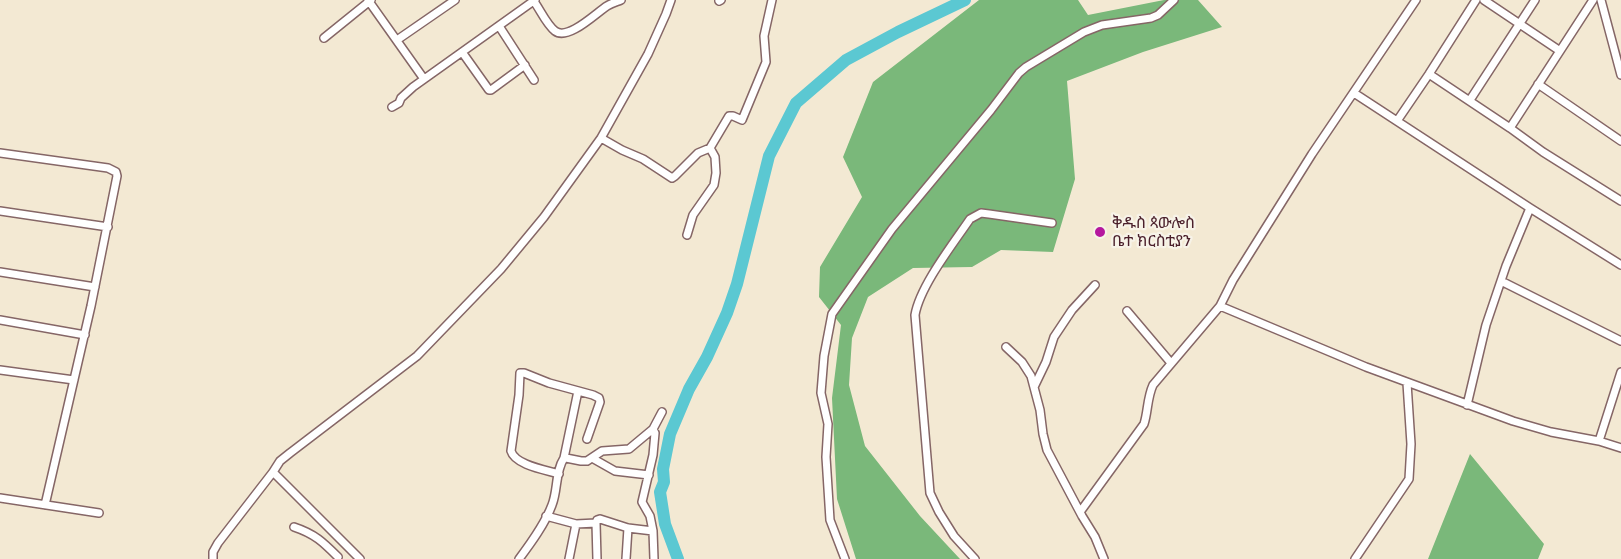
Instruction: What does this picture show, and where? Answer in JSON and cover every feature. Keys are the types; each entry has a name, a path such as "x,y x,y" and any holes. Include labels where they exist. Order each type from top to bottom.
{"street":[{"path":"324,38 370,0 424,79"},
{"path":"397,40 455,0"},
{"path":"392,107 424,79 534,0 553,29 564,33 570,32 610,3 621,0"},
{"path":"206,559 213,555 218,543 280,461 417,356 501,269 602,138 648,54 671,0"},
{"path":"843,558 830,520 826,457 828,424 821,393 824,356 832,314 892,229 1019,73 1084,32 1102,26 1151,18 1158,15 1174,0"},
{"path":"1080,512 1144,424 1153,385 1220,306 1233,280 1312,154 1416,0"},
{"path":"1396,121 1476,0"},
{"path":"1484,0 1560,51"},
{"path":"1470,100 1535,0"},
{"path":"1510,128 1593,0"},
{"path":"1601,0 1618,48 1621,75"},
{"path":"602,138 643,159 672,178 698,153 710,148 729,116 742,120 766,62 764,36 773,1"},
{"path":"499,26 534,80"},
{"path":"462,52 489,90 525,65"},
{"path":"1429,74 1543,152 1621,201"},
{"path":"1538,84 1621,141"},
{"path":"1354,93 1621,265"},
{"path":"687,235 693,215 714,185 715,157 710,148"},
{"path":"0,153 108,168 116,172 117,176 95,287 45,505"},
{"path":"1467,405 1486,325 1530,208"},
{"path":"0,212 108,227"},
{"path":"975,559 954,536 930,493 916,310 926,286 970,219 981,213 1052,223"},
{"path":"0,272 95,287"},
{"path":"1501,281 1621,341"},
{"path":"1034,387 1046,362 1054,337 1072,310 1095,285"},
{"path":"1220,306 1366,368 1467,405 1551,432 1621,446"},
{"path":"1127,311 1171,363"},
{"path":"0,320 84,334"},
{"path":"1006,347 1022,362 1030,376 1040,410 1047,450 1095,537 1104,559"},
{"path":"0,370 74,380"},
{"path":"1599,441 1621,372"},
{"path":"559,474 518,461 511,451 520,373 597,397 599,400 587,439"},
{"path":"1355,559 1409,479 1411,444 1407,382"},
{"path":"519,559 528,548 552,504 578,391"},
{"path":"564,458 587,461 602,451 629,449 653,429 662,412"},
{"path":"653,429 655,433 642,502 649,513 653,531 654,559"},
{"path":"592,458 615,471 648,475"},
{"path":"273,472 360,559"},
{"path":"0,498 99,513"},
{"path":"546,516 576,524 596,523 600,519 628,528 653,531"},
{"path":"596,523 597,559"},
{"path":"569,559 576,524"},
{"path":"294,528 309,532 322,541 338,558 345,543"},
{"path":"626,559 628,528"}],"green space":[{"path":"979,0 1078,0 1088,15 1164,0 1198,0 1222,27 1143,52 1067,81 1075,179 1053,252 1001,250 972,267 913,268 868,297 852,338 849,385 865,446 920,516 960,559 856,559 837,499 832,398 841,325 819,297 820,267 862,197 843,157 873,82"},
{"path":"1470,454 1544,544 1538,559 1428,559"}],"waterway":[{"path":"678,559 665,524 660,492 664,482 663,469 670,434 689,389 727,313 737,284 769,156 796,103 846,60 965,0"}],"place":[{"name":"ቅዱስ ጳውሎስ ቤተ ክርስቲያን","path":"1100,232"}]}
